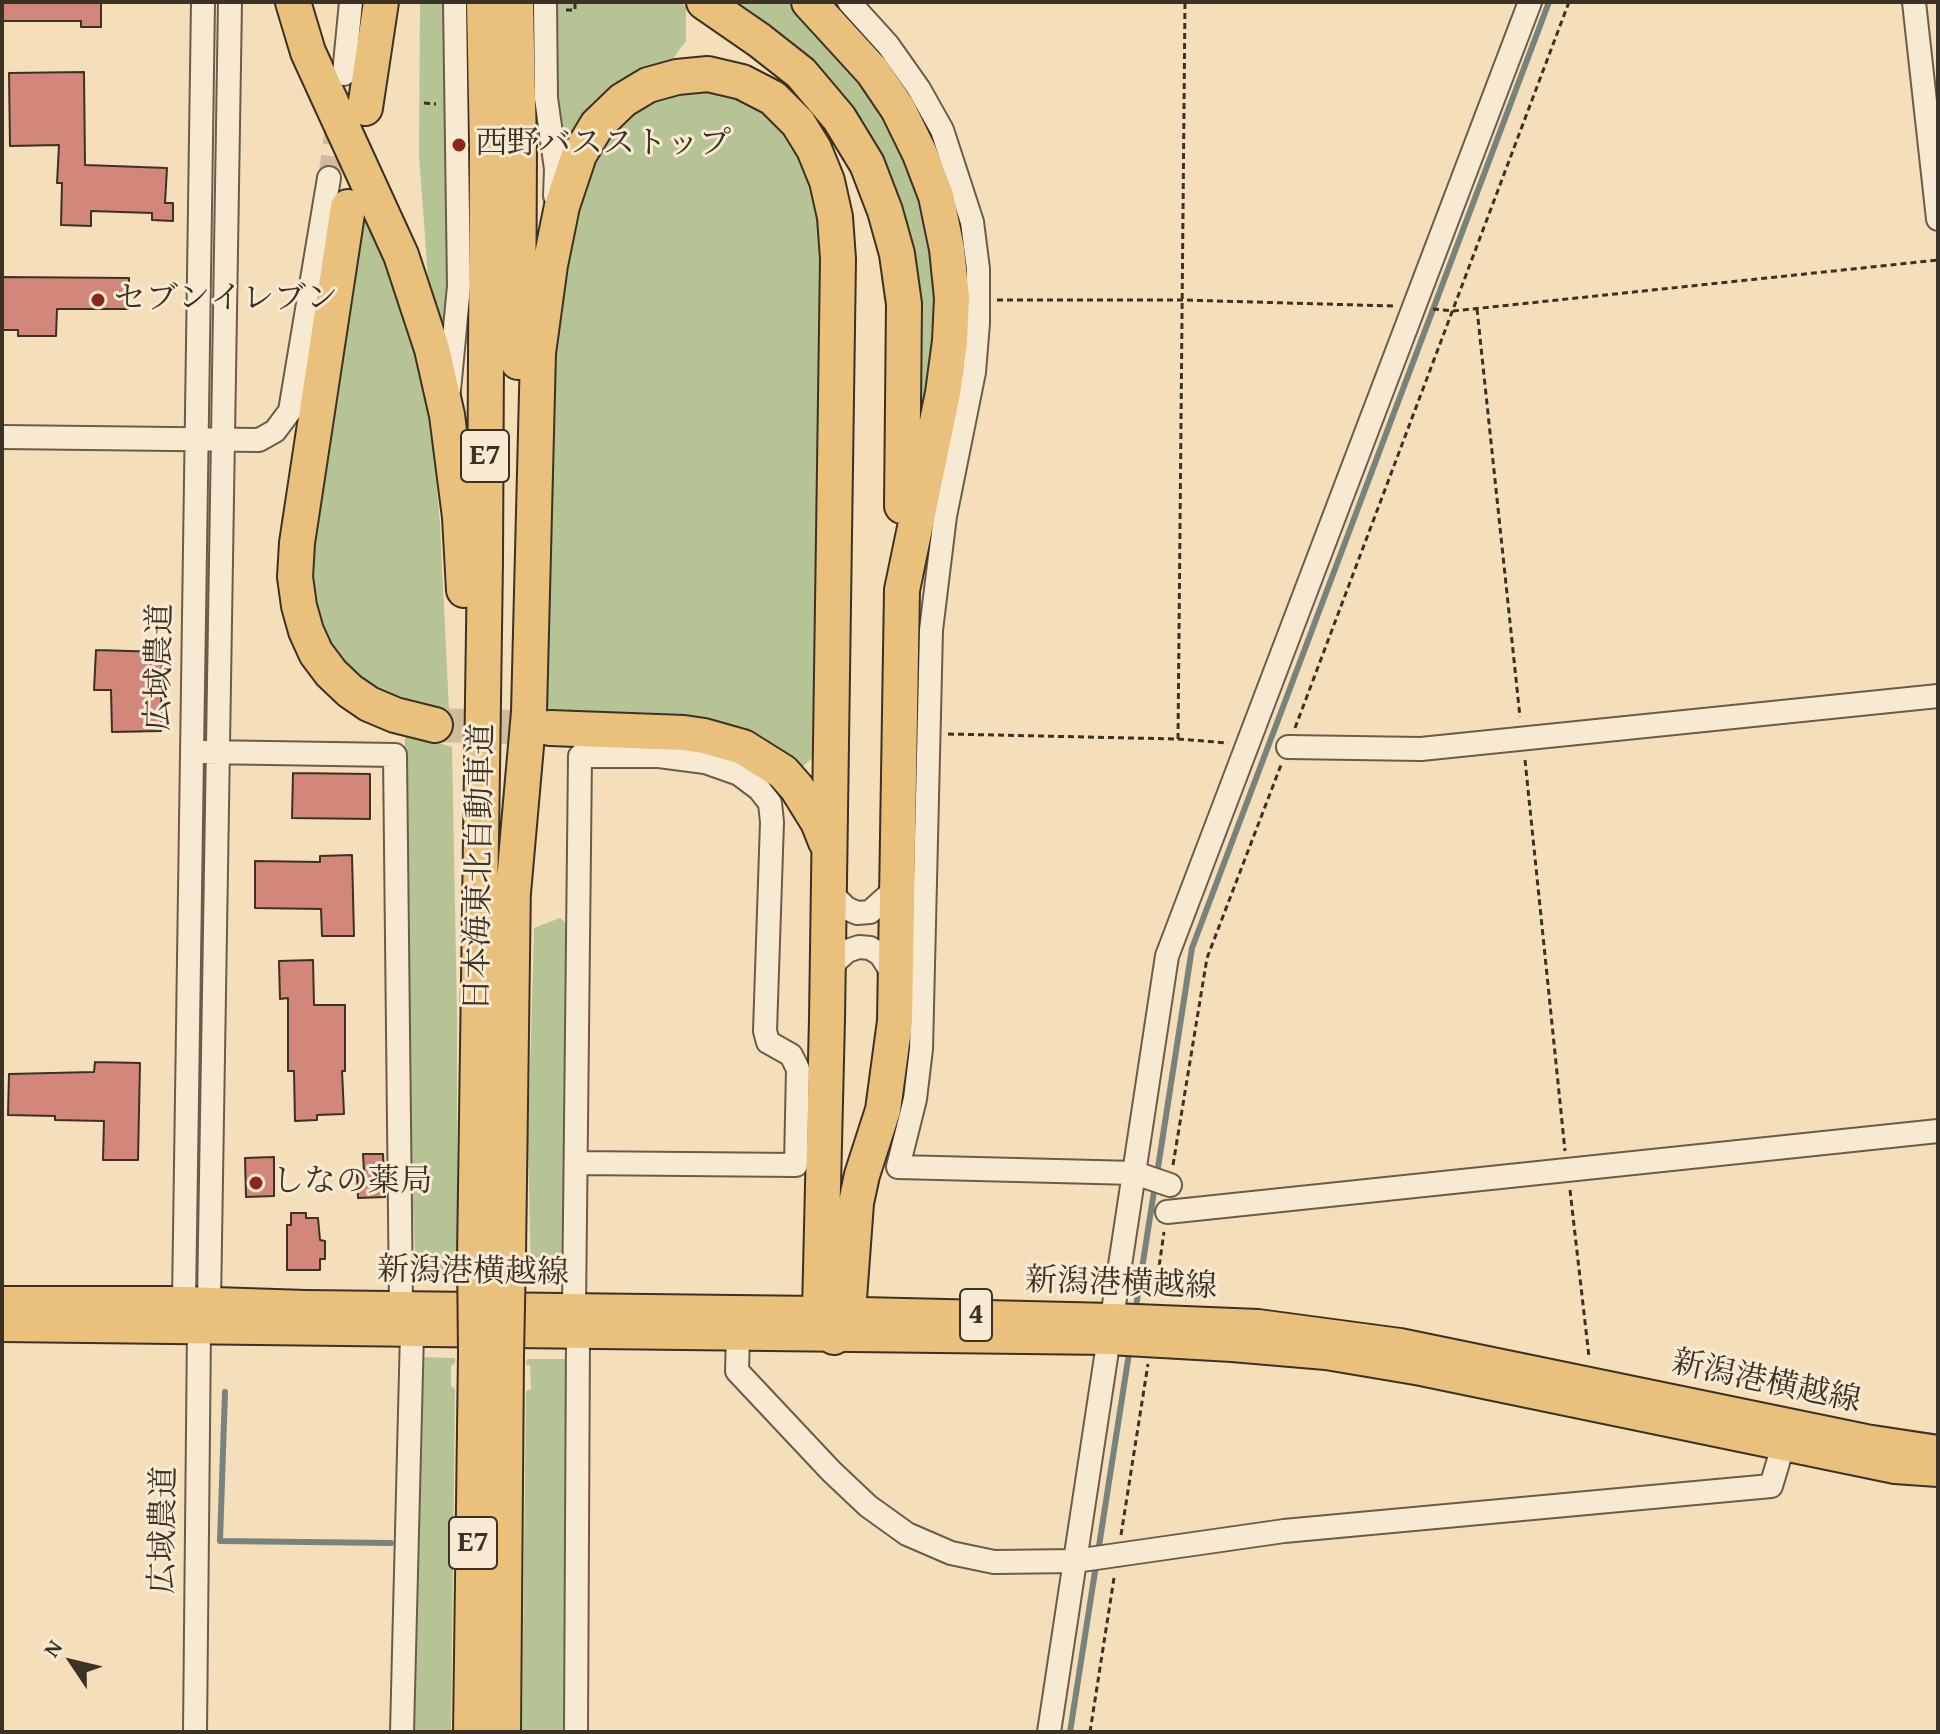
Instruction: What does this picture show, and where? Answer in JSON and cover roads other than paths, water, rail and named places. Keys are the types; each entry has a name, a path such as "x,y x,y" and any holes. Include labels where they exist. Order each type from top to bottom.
{"highway":[{"path":"293,2 308,52 401,255 432,349 447,415 460,517 496,907"},
{"path":"365,108 381,2"},
{"name":"日本海東北自動車道","path":"484,2 496,907 491,1354 503,1732"},
{"name":"日本海東北自動車道","path":"496,907 519,276 516,2"},
{"path":"704,2 801,73 839,118 867,164 885,211 897,254 904,304 895,1021 883,1110 862,1175 834,1320"},
{"path":"809,2 873,72 898,109 931,182 947,249 952,298 950,341 943,393 902,590"},
{"path":"496,907 529,712 538,353 562,206 579,155 597,125 623,100 648,85 677,77 708,74 742,82 773,98 798,123 814,149 827,181 838,259 828,846 834,1320"},
{"path":"348,207 297,543 295,577 299,606 316,653 350,691 369,704 395,715 435,725"},
{"path":"550,728 684,733 743,747 783,772 797,788 818,822 828,846"},
{"name":"日本海東北自動車道","path":"471,1732 491,1354"}],"main road":[{"name":"新潟港横越線","path":"2,1301 197,1310 412,1332 576,1321 834,1320 1110,1329 1326,1355 1436,1374 1895,1469 1938,1472"},
{"name":"新潟港横越線","path":"2,1327 197,1310 401,1305 738,1336 834,1320"},
{"name":"新潟港横越線","path":"1110,1329 1152,1319 1258,1324 1400,1343 1866,1439 1938,1450"}],"street":[{"name":"広域農道","path":"195,1732 197,1310 192,752 203,2"},
{"name":"広域農道","path":"197,1310 219,753 230,2"},
{"path":"344,74 351,2"},
{"path":"447,415 459,286 455,2"},
{"path":"849,2 888,45 919,89 942,130 972,222 978,300 974,372 937,567 931,630 921,1049 915,1099 898,1167 1135,1173 1170,1185"},
{"path":"1049,1732 1167,956 1530,2"},
{"path":"1914,2 1938,219"},
{"path":"550,265 556,169 546,98 553,6"},
{"path":"2,437 267,438 290,411 329,178"},
{"path":"1288,747 1421,749 1938,696"},
{"path":"192,752 395,755 401,1305"},
{"path":"576,1163 796,1165 798,1069 791,1055 768,1042 765,1031 772,822 770,803 759,789 739,774 705,762 659,756 580,756 576,1163 576,1732"},
{"path":"828,890 846,908 857,913 870,912 890,894 898,868"},
{"path":"828,977 837,960 847,951 859,947 870,948 880,954 896,980"},
{"path":"1167,1212 1938,1131"},
{"path":"402,1732 412,1332"},
{"path":"738,1336 737,1371 868,1506 907,1534 951,1553 994,1562 1075,1561 1284,1531 1771,1486 1783,1446"}],"waterway":[{"path":"1157,1174 1192,948 1549,2"},
{"path":"1135,1313 1155,1185"},
{"path":"1070,1732 1130,1347"},
{"path":"225,1392 220,1541 391,1543"}],"tunnel":[{"path":"329,178 344,74"},
{"path":"435,725 550,728"}],"place":[{"name":"西野バスストップ","path":"459,145"},
{"name":"セブンイレブン","path":"98,300"},
{"name":"しなの薬局","path":"256,1183"}]}
